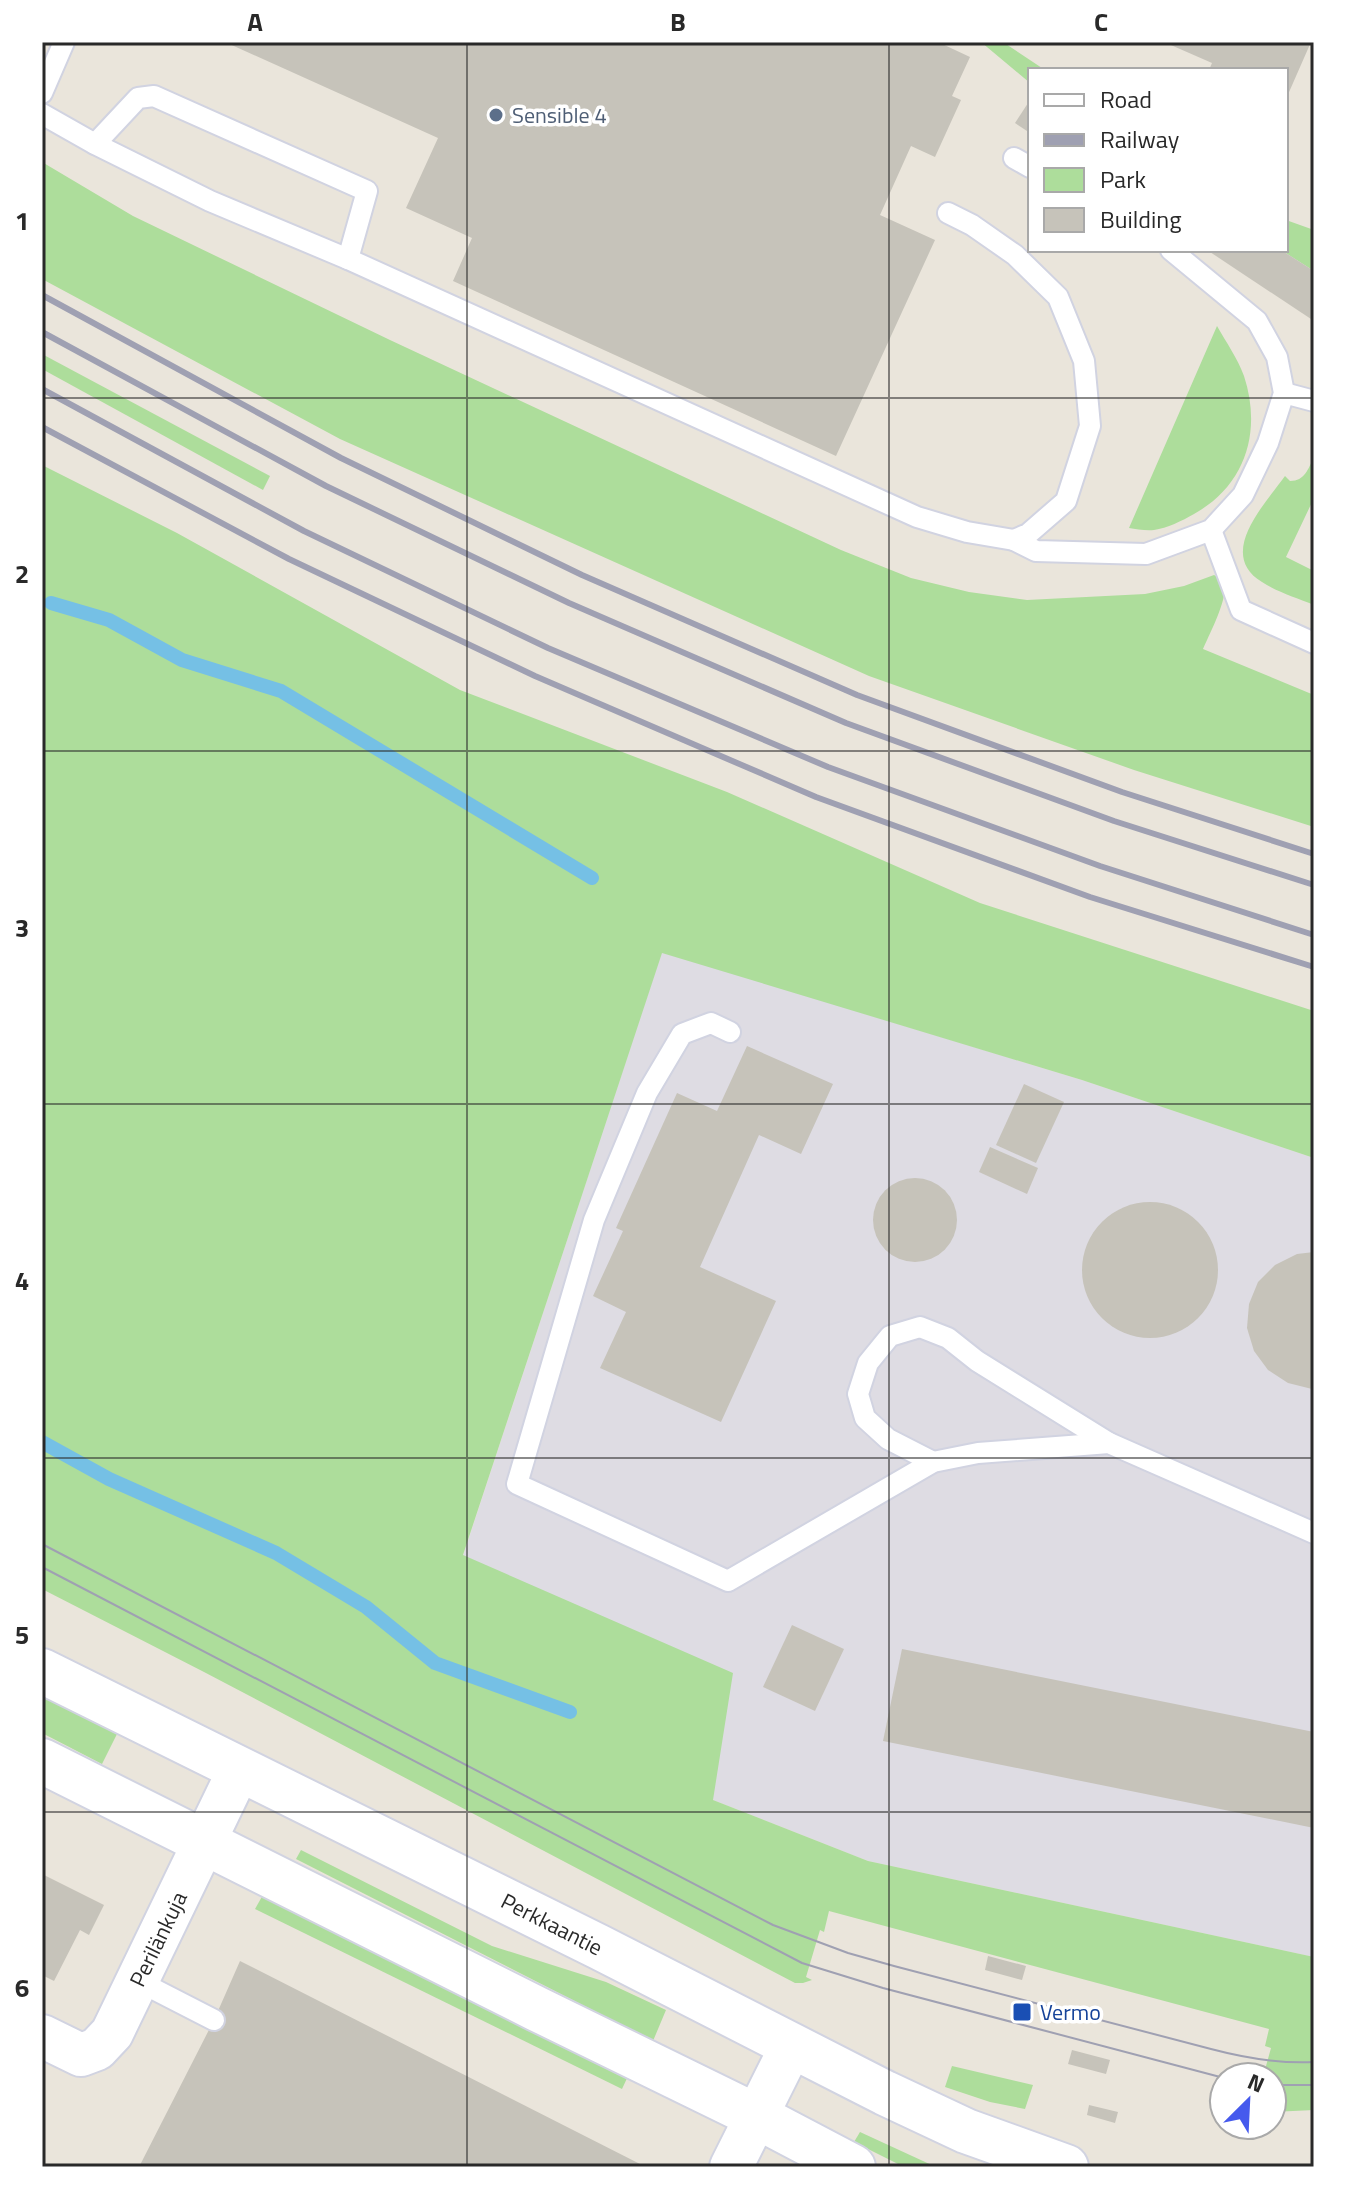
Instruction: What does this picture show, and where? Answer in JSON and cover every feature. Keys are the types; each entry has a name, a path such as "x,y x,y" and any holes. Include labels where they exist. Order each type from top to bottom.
{"main road":[{"name":"Perkkaantie","path":"42,1671 885,2093 966,2131 1066,2167"},
{"path":"42,1761 853,2167"}],"street":[{"name":"Perilänkuja","path":"42,2036 81,2055 97,2049 112,2033 239,1770"},
{"path":"731,2167 792,2045"}],"lane":[{"path":"42,93 64,42"},
{"path":"95,144 138,98 154,96 367,191 348,259"},
{"path":"42,114 210,201 348,259 917,517 967,532 1014,540 1036,551 1146,554 1211,530 1243,495 1268,443 1284,393 1277,357 1257,321 1173,252"},
{"path":"948,213 972,225 1015,255 1058,297 1084,361 1090,426 1066,501 1028,534 1014,540"},
{"path":"1284,393 1314,401"},
{"path":"1211,530 1241,610 1314,643"},
{"path":"730,1032 711,1023 682,1034 647,1093 594,1220 517,1484 728,1581 933,1462 978,1453 1109,1443"},
{"path":"933,1462 888,1439 865,1418 858,1394 868,1363 890,1336 920,1327 948,1338 977,1361 1109,1443 1314,1533"},
{"path":"138,1981 214,2020"}],"shaded area":[{"path":"662,952 1082,1080 1314,1158 1314,1957 868,1861 713,1800 463,1556"}],"green space":[{"path":"981,42 1003,42 1042,68 1028,68 1028,81"},
{"path":"42,162 133,216 390,340 841,550 911,578 969,592 1027,600 1145,594 1184,586 1214,575 1224,585 1223,599 1203,649 1314,695 1314,827 1134,770 869,676 340,439 42,279"},
{"path":"1288,221 1314,230 1314,271 1284,252 1288,252"},
{"path":"1217,326 1244,376 1249,397 1250,436 1245,455 1226,488 1194,514 1159,529 1129,528"},
{"path":"42,354 270,476 263,490 42,369"},
{"path":"1314,457 1314,498 1286,557 1314,571 1314,605 1262,582 1249,571 1243,558 1249,529 1266,500 1285,476 1290,481 1303,477"},
{"path":"42,465 177,533 460,690 727,792 980,903 1314,1011 1314,1158 1082,1080 662,953 463,1555 733,1673 713,1800 868,1861 1314,1957 1314,2110 1288,2111 1288,2061 1267,2061 1271,2048 1265,2046 1269,2029 829,1911 806,1977 812,1980 795,1983 42,1589"},
{"path":"42,1696 117,1734 102,1764 42,1733"},
{"path":"301,1850 492,1946 606,1982 666,2010 653,2041 296,1859"},
{"path":"264,1893 629,2074 622,2089 255,1909"},
{"path":"952,2066 1033,2085 1025,2109 990,2102 945,2087"},
{"path":"860,2132 936,2167 904,2167 854,2142"}],"building":[{"path":"225,42 938,42 970,57 952,96 961,100 935,157 911,146 880,215 935,240 836,456 453,281 472,238 406,208 438,138"},
{"path":"1164,42 1311,42 1288,94 1288,68 1210,68 1212,63"},
{"path":"1028,103 1028,132 1015,123"},
{"path":"1210,252 1284,252 1314,271 1314,321"},
{"path":"747,1046 833,1084 801,1154 759,1135 700,1267 776,1301 721,1422 600,1368 626,1312 593,1296 623,1231 616,1228 677,1093 717,1111"},
{"path":"1024,1084 1064,1102 1036,1163 996,1145"},
{"path":"990,1147 1038,1168 1027,1194 979,1172"},
{"path":"907,1178 923,1178 939,1185 950,1196 957,1220 954,1236 945,1250 923,1262 907,1262 891,1255 880,1244 873,1228 873,1212 880,1196 891,1185"},
{"path":"1150,1202 1176,1207 1198,1222 1213,1244 1218,1270 1213,1296 1198,1318 1176,1333 1150,1338 1124,1333 1102,1318 1087,1296 1082,1270 1087,1244 1102,1222 1124,1207"},
{"path":"1314,1252 1312,1389 1288,1383 1268,1370 1254,1351 1247,1328 1249,1304 1258,1282 1275,1265 1297,1254"},
{"path":"792,1625 844,1649 815,1711 763,1687"},
{"path":"902,1649 1314,1732 1314,1828 883,1741"},
{"path":"42,1874 104,1905 89,1935 80,1930 54,1981 42,1975"},
{"path":"988,1956 1026,1966 1022,1980 985,1970"},
{"path":"240,1961 640,2164 639,2167 139,2167 214,2020"},
{"path":"1072,2050 1110,2060 1106,2074 1068,2064"},
{"path":"1089,2105 1118,2112 1115,2123 1087,2115"}],"waterway":[{"path":"51,603 109,620 182,660 281,691 592,878"},
{"path":"42,1442 109,1479 276,1553 366,1607 435,1663 570,1712"}],"tram line":[{"path":"42,1544 773,1925 848,1953 894,1966 1224,2052 1275,2061 1314,2062"},
{"path":"42,1567 802,1963 883,1988 1208,2074"},
{"path":"1288,2085 1314,2085"}],"railway":[{"path":"42,295 341,458 582,575 857,695 1122,792 1314,854"},
{"path":"42,332 326,486 569,603 846,723 1114,821 1314,885"},
{"path":"42,389 304,531 548,648 828,767 1100,866 1314,935"},
{"path":"42,427 289,559 535,676 816,797 1090,897 1314,967"}],"place":[{"name":"Sensible 4","path":"496,115"},
{"name":"Vermo","path":"1022,2012"}]}
